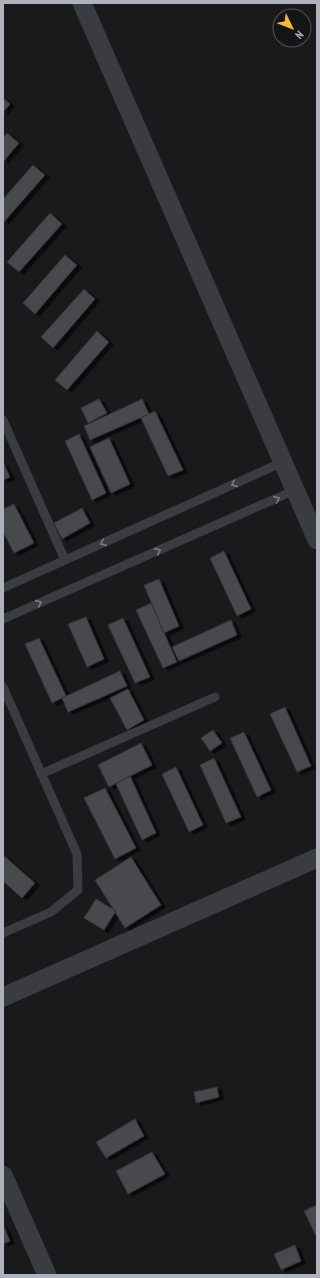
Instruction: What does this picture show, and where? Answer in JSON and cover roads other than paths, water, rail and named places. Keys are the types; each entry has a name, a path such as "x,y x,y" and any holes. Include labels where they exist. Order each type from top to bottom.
{"street":[{"path":"82,3 317,540"},
{"path":"3,997 317,858"},
{"path":"3,1175 47,1275"}],"lane":[{"path":"3,420 65,560"},
{"path":"3,588 283,462"},
{"path":"3,619 295,490"},
{"path":"3,687 77,854 78,890 52,912 3,933"},
{"path":"41,774 215,697"}]}
